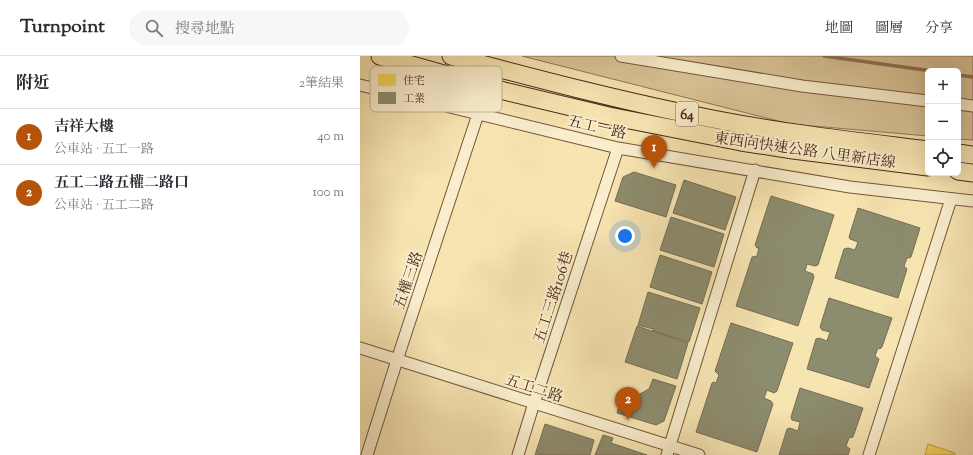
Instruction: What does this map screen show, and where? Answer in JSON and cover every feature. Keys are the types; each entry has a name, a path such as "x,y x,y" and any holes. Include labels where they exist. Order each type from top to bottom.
{"highway":[{"name":"東西向快速公路 八里新店線","path":"380,56 416,66"},
{"name":"東西向快速公路 八里新店線","path":"451,56 489,66"},
{"name":"東西向快速公路 八里新店線","path":"502,69 589,92 714,119 828,138 925,150"},
{"name":"東西向快速公路 八里新店線","path":"502,89 609,116 741,142 925,167"},
{"path":"961,153 973,155"},
{"path":"961,171 973,173"}],"street":[{"path":"621,56 802,86 925,101"},
{"name":"五工一路","path":"360,85 370,87"},
{"path":"961,104 973,106"},
{"name":"五工一路","path":"470,112 618,148 850,187 973,201"},
{"name":"五權三路","path":"367,455 478,114"},
{"name":"五工三路106巷","path":"518,455 618,148"},
{"path":"669,451 755,170"},
{"path":"869,455 951,199"},
{"name":"五工二路","path":"360,348 534,403 669,451 699,455"}],"shaded area":[{"path":"522,56 973,56 973,140 961,139 961,68 925,68 925,136 790,124"}],"building: 住宅":[{"path":"928,444 955,453 955,455 925,455"}],"building: 工業":[{"path":"634,172 676,185 666,217 615,201 623,177"},
{"path":"684,180 736,197 725,230 673,213"},
{"path":"771,196 834,215 818,265 815,266 807,264 805,271 813,274 814,277 798,326 736,306 752,257 757,256 759,248 755,245"},
{"path":"858,208 920,228 911,257 907,258 904,266 907,269 898,298 835,278 844,249 848,248 855,250 858,242 850,239 849,237"},
{"path":"671,217 724,234 714,267 660,250"},
{"path":"660,255 712,272 702,304 650,287"},
{"path":"648,292 700,308 689,342 638,325"},
{"path":"829,298 892,318 882,347 880,349 878,348 875,356 879,359 869,388 807,369 816,339 819,338 827,341 830,332 822,330 820,327"},
{"path":"731,323 793,343 777,391 774,393 767,390 764,398 771,401 773,404 757,452 696,432 712,383 716,383 719,375 715,371"},
{"path":"637,326 688,343 677,379 625,362"},
{"path":"653,379 676,386 664,421 656,425 617,413 624,390 638,395 649,389"},
{"path":"800,388 863,408 853,437 849,438 846,446 850,449 848,455 779,455 787,429 790,428 798,431 800,422 792,420 791,417"},
{"path":"545,424 594,440 590,455 535,455"},
{"path":"603,435 613,438 611,443 647,455 595,455"}],"waterway":[{"path":"824,56 925,70"},
{"path":"961,75 973,77"}],"place":[{"name":"吉祥大樓","path":"654,168"},
{"name":"五工二路五權二路口","path":"628,420"}]}
